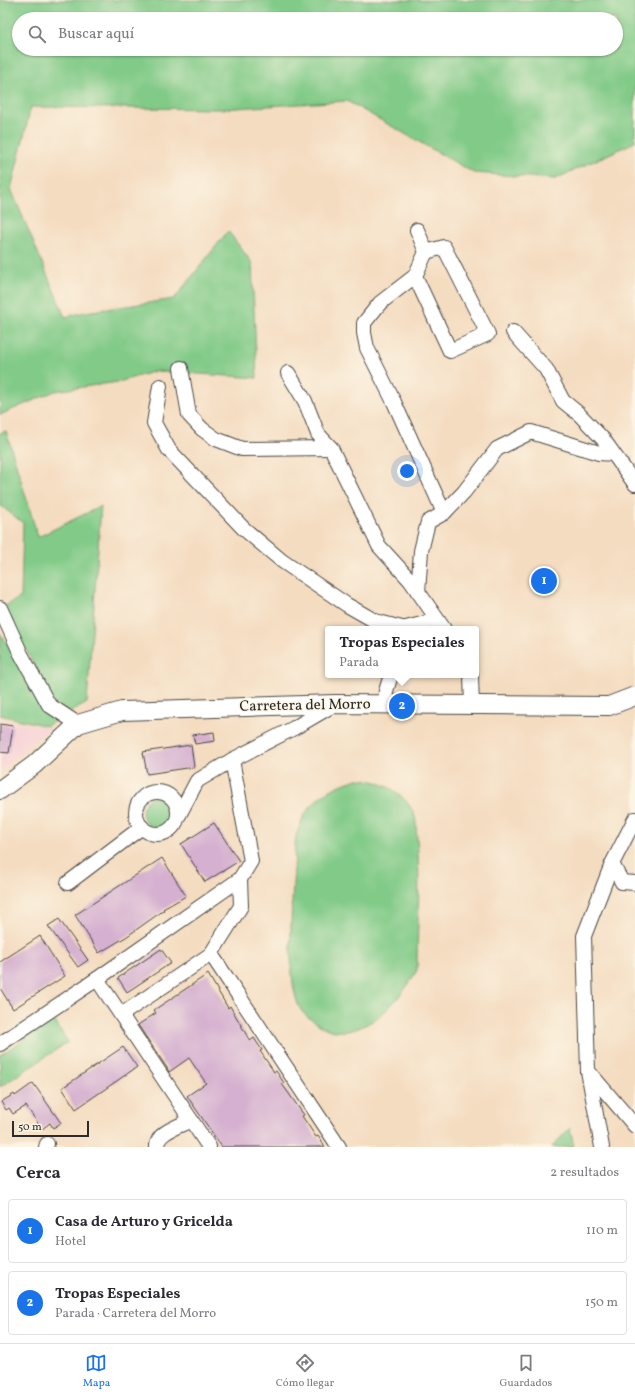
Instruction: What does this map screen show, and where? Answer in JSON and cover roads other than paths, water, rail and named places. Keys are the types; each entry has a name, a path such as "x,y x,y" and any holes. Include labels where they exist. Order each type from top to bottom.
{"main road":[{"name":"Carretera del Morro","path":"0,790 34,765 78,724 122,711 335,704 609,706 635,696"}],"street":[{"path":"417,230 426,252 415,276 380,303 364,323 364,333 367,348 394,402 444,513"},
{"path":"415,276 450,351 488,334 444,248 426,252"},
{"path":"513,332 546,369 563,401 579,414 602,439 635,484"},
{"path":"181,368 189,415 202,429 216,439 242,448 332,448"},
{"path":"288,373 305,401 318,434 332,448 379,546 418,592 441,624 422,626"},
{"path":"160,386 154,423 160,436 169,450 242,528 282,561 347,605 375,622 393,626"},
{"path":"418,592 421,551 428,522 444,513 464,492 497,449 531,432 599,453 608,455 613,454"},
{"path":"0,608 21,654 49,705 78,724"},
{"path":"384,704 390,678"},
{"path":"471,678 472,706"},
{"path":"196,781 173,827 161,834 148,832 142,828 136,814 140,800 152,792 166,793 196,781 335,704"},
{"path":"0,1044 97,979 240,879 251,860 232,760"},
{"path":"166,793 176,802 179,815"},
{"path":"602,1147 588,1071 584,936 612,864 635,819"},
{"path":"68,883 142,828"},
{"path":"612,864 622,882 635,883"},
{"path":"121,1016 211,954 241,906 240,879"},
{"path":"211,954 339,1147"},
{"path":"97,979 209,1147"},
{"path":"588,1071 635,1126"},
{"path":"157,1147 157,1142 160,1136 191,1120"}],"place":[{"name":"Casa de Arturo y Gricelda","path":"544,581"},
{"name":"Tropas Especiales","path":"402,706"}]}
